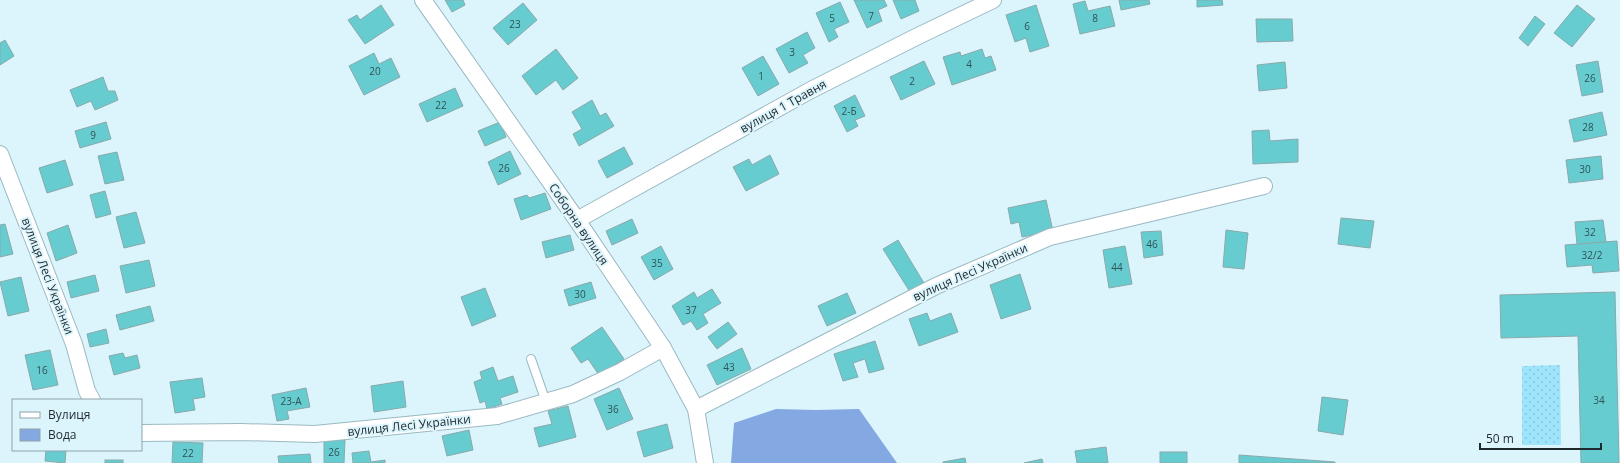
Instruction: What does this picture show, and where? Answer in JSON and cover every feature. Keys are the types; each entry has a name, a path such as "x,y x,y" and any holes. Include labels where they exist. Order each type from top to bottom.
{"street":[{"name":"Соборна вулиця","path":"423,0 577,220 663,348 696,409 704,463"},
{"name":"вулиця 1 Травня","path":"577,220 811,90 993,0"},
{"name":"вулиця Лесі Українки","path":"0,154 74,344 87,391 91,399"},
{"name":"вулиця Лесі Українки","path":"696,409 936,286 1050,237 1264,186"},
{"name":"вулиця Лесі Українки","path":"142,433 241,432 315,434 497,416 573,394 620,372 663,348"}],"lane":[{"path":"531,359 546,402"}],"shaded area":[{"path":"1560,365 1561,445 1522,445 1522,366"}],"water":[{"path":"776,409 859,409 897,463 731,463 734,423"}],"building":[{"path":"445,0 463,0 465,5 452,12"},
{"path":"854,0 884,0 887,6 878,10 882,21 867,28"},
{"path":"893,0 915,0 919,11 901,19"},
{"path":"1119,0 1149,0 1150,4 1121,10"},
{"path":"1197,0 1222,0 1223,5 1197,7"},
{"path":"1085,1 1088,11 1110,6 1115,26 1080,34 1073,4"},
{"path":"840,2 849,22 834,29 838,37 829,42 816,13"},
{"path":"523,3 537,20 508,45 493,28"},
{"path":"381,5 394,25 365,44 348,20 357,15 360,20"},
{"path":"1036,5 1049,46 1030,52 1026,38 1015,42 1006,15"},
{"path":"1577,5 1595,19 1572,47 1554,33"},
{"path":"1535,16 1545,24 1528,46 1519,38"},
{"path":"1256,19 1292,19 1293,41 1257,42"},
{"path":"807,32 815,48 803,55 808,63 789,73 776,49"},
{"path":"5,40 14,56 0,65 0,43"},
{"path":"556,49 578,78 563,90 556,80 536,95 522,76"},
{"path":"982,49 985,58 991,56 996,70 952,85 943,57 960,52 961,56"},
{"path":"374,53 379,64 391,58 400,77 364,95 349,66"},
{"path":"763,56 779,84 758,96 742,68"},
{"path":"924,61 935,84 901,100 890,77"},
{"path":"1598,61 1603,92 1582,96 1576,65"},
{"path":"1285,62 1287,88 1259,91 1257,65"},
{"path":"103,77 108,91 115,91 118,100 95,110 91,101 77,107 70,90"},
{"path":"455,88 463,106 427,122 419,104"},
{"path":"855,95 865,116 855,120 858,126 847,132 834,106"},
{"path":"592,100 600,116 606,113 614,126 579,146 573,134 582,129 572,112"},
{"path":"1602,112 1607,135 1574,142 1569,120"},
{"path":"106,122 111,139 80,148 75,131"},
{"path":"500,122 506,137 485,146 478,131"},
{"path":"1269,130 1270,141 1298,139 1298,162 1253,164 1252,131"},
{"path":"624,147 633,164 607,178 598,161"},
{"path":"510,151 521,174 498,185 488,162"},
{"path":"117,152 124,180 105,184 98,156"},
{"path":"770,155 779,174 746,191 733,167 749,159 752,165"},
{"path":"1601,156 1603,179 1569,183 1566,160"},
{"path":"65,160 73,185 47,193 39,168"},
{"path":"105,191 111,214 96,218 90,195"},
{"path":"545,193 551,209 521,220 514,199 527,195 529,198"},
{"path":"1046,200 1053,231 1022,237 1019,222 1011,224 1008,208"},
{"path":"136,212 145,243 124,248 116,217"},
{"path":"1341,218 1374,221 1370,248 1338,244"},
{"path":"632,219 638,233 612,245 606,231"},
{"path":"1603,220 1606,242 1577,245 1575,222"},
{"path":"5,224 13,254 0,257 0,225"},
{"path":"68,225 77,253 56,261 47,233"},
{"path":"1226,230 1248,233 1244,269 1223,267"},
{"path":"1161,231 1163,255 1144,258 1141,232"},
{"path":"570,235 574,250 546,258 542,242"},
{"path":"898,240 924,283 910,292 883,249"},
{"path":"1617,241 1619,271 1593,273 1592,265 1567,267 1565,245"},
{"path":"661,246 673,269 654,280 641,257"},
{"path":"1125,246 1132,284 1109,288 1103,250"},
{"path":"149,260 155,286 126,293 120,266"},
{"path":"1020,274 1031,309 1001,319 990,285"},
{"path":"95,275 99,291 71,298 67,282"},
{"path":"21,277 29,311 8,316 0,282"},
{"path":"591,282 596,298 569,306 564,290"},
{"path":"485,288 496,316 472,326 461,297"},
{"path":"712,289 721,303 703,314 708,323 697,330 691,321 683,325 672,306 694,292 697,298"},
{"path":"1615,292 1619,463 1581,463 1578,336 1501,338 1500,295"},
{"path":"847,293 856,313 827,326 818,306"},
{"path":"150,306 154,321 120,330 116,315"},
{"path":"927,313 930,321 951,313 958,332 919,346 909,319"},
{"path":"728,322 737,334 717,349 708,337"},
{"path":"602,327 624,359 599,375 588,359 581,363 571,348"},
{"path":"106,329 109,343 90,347 87,334"},
{"path":"875,341 884,369 869,373 865,359 853,363 858,377 843,381 834,354"},
{"path":"742,348 751,369 717,385 707,365"},
{"path":"50,350 58,385 33,390 25,355"},
{"path":"123,353 125,358 137,355 140,368 114,375 109,356"},
{"path":"493,367 498,381 513,376 518,392 500,398 502,404 487,409 485,401 480,403 474,382 482,379 480,372"},
{"path":"202,378 205,397 193,399 195,410 175,413 170,382"},
{"path":"403,381 406,407 374,412 371,386"},
{"path":"306,388 310,407 287,411 289,419 277,421 272,395"},
{"path":"619,388 633,419 607,430 594,399"},
{"path":"1322,397 1348,400 1343,435 1318,431"},
{"path":"568,406 576,437 539,447 534,428 552,424 548,411"},
{"path":"667,424 673,448 644,457 637,432"},
{"path":"469,430 473,450 447,456 442,436"},
{"path":"324,440 345,440 344,463 324,463"},
{"path":"173,442 203,443 202,463 172,463"},
{"path":"1106,447 1108,463 1077,463 1075,451"},
{"path":"46,451 66,451 65,463 45,461"},
{"path":"369,451 371,462 385,460 385,463 353,463 352,453"},
{"path":"1160,452 1187,452 1187,463 1160,463"},
{"path":"310,454 311,463 279,463 278,456"},
{"path":"1239,455 1335,462 1335,463 1239,463"},
{"path":"965,458 966,463 943,463 943,462"},
{"path":"1042,459 1043,463 1024,463"},
{"path":"105,460 123,460 123,463 105,463"}]}
